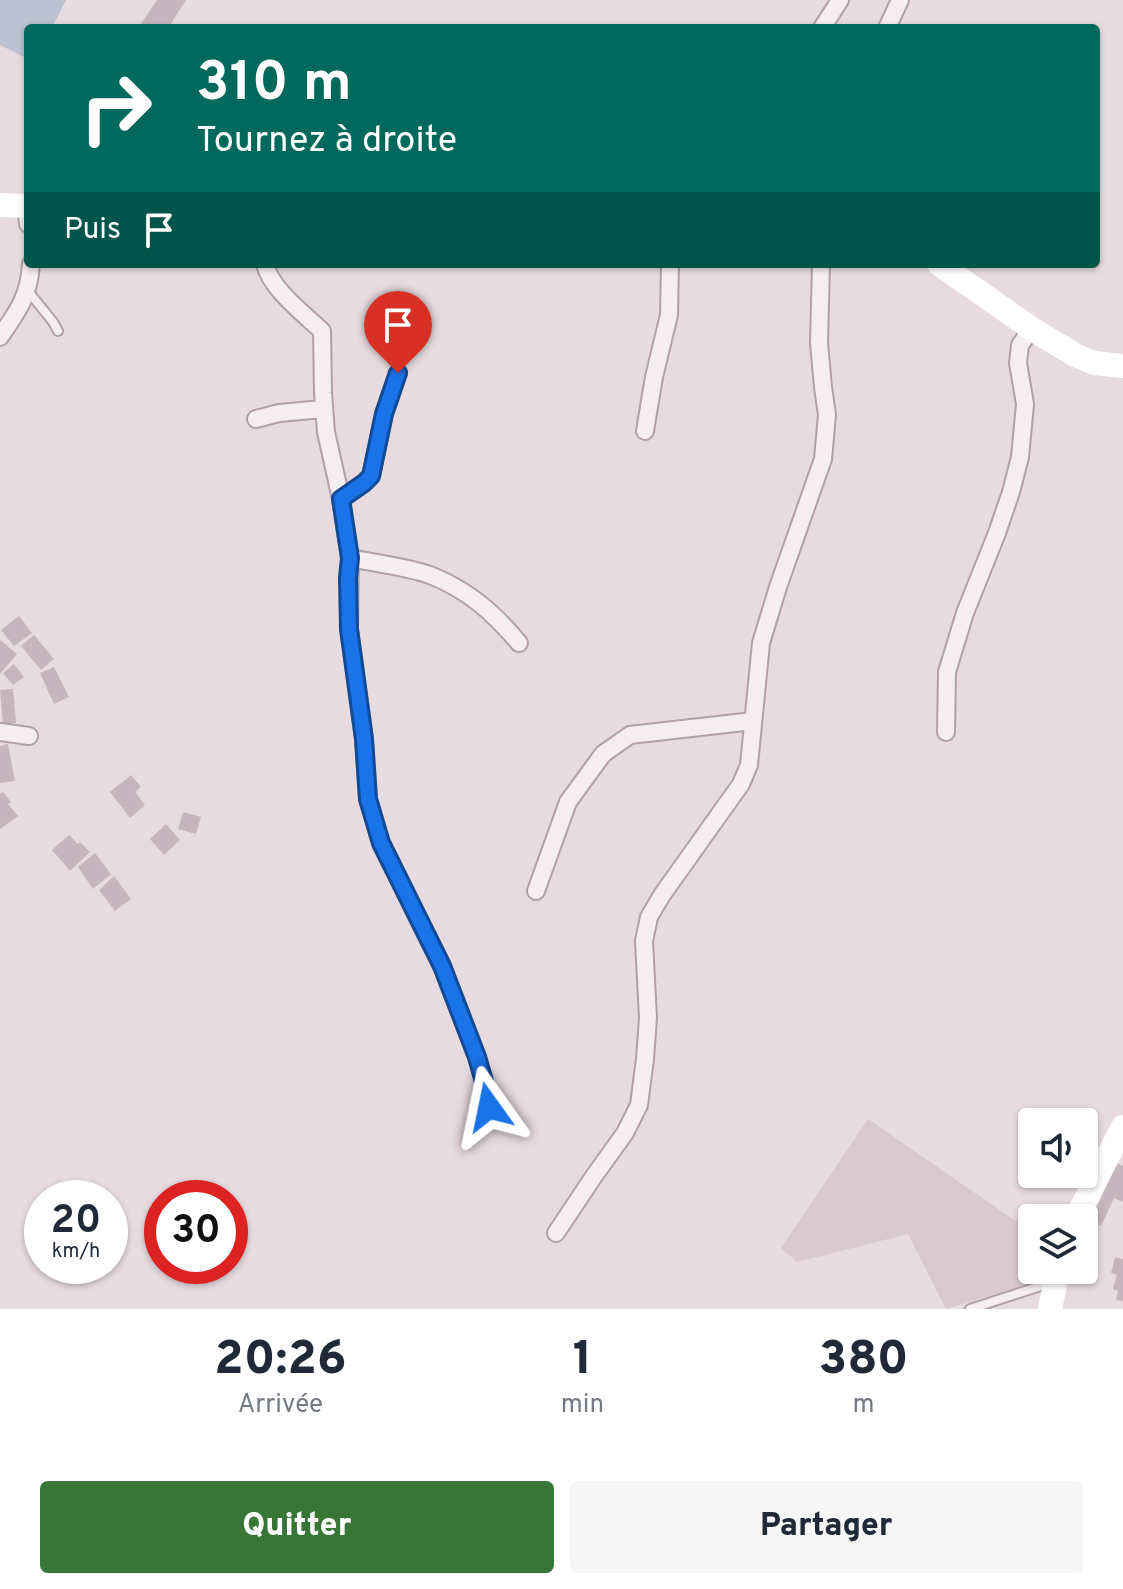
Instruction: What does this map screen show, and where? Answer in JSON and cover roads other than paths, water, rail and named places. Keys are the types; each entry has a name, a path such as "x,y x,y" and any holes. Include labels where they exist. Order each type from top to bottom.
{"main road":[{"path":"0,205 24,211"},
{"path":"945,268 1075,355 1094,363 1123,366"},
{"path":"1083,1204 1123,1127"},
{"path":"1050,1309 1055,1284"}],"street":[{"path":"825,24 840,0"},
{"path":"889,24 900,0"},
{"path":"0,337 27,290 30,268"},
{"path":"266,268 279,289 322,331 323,409 350,558 349,629 364,739 368,799 381,843 442,966 477,1057 489,1107"},
{"path":"645,431 669,315 670,268"},
{"path":"556,1233 625,1133 639,1105 648,1018 644,941 649,917 741,784 749,765 761,643 823,459 827,415 819,343 821,268"},
{"path":"946,732 947,672 965,613 1011,492 1020,457 1025,404 1018,363 1020,345 1032,329"},
{"path":"341,499 371,476 384,414 398,373"},
{"path":"256,419 303,409 323,409"},
{"path":"350,558 429,575 468,594 496,616 519,643"},
{"path":"536,891 568,802 603,754 630,735 753,721"},
{"path":"0,732 29,736"}],"lane":[{"path":"27,290 58,331"},
{"path":"970,1309 1042,1284"}]}
